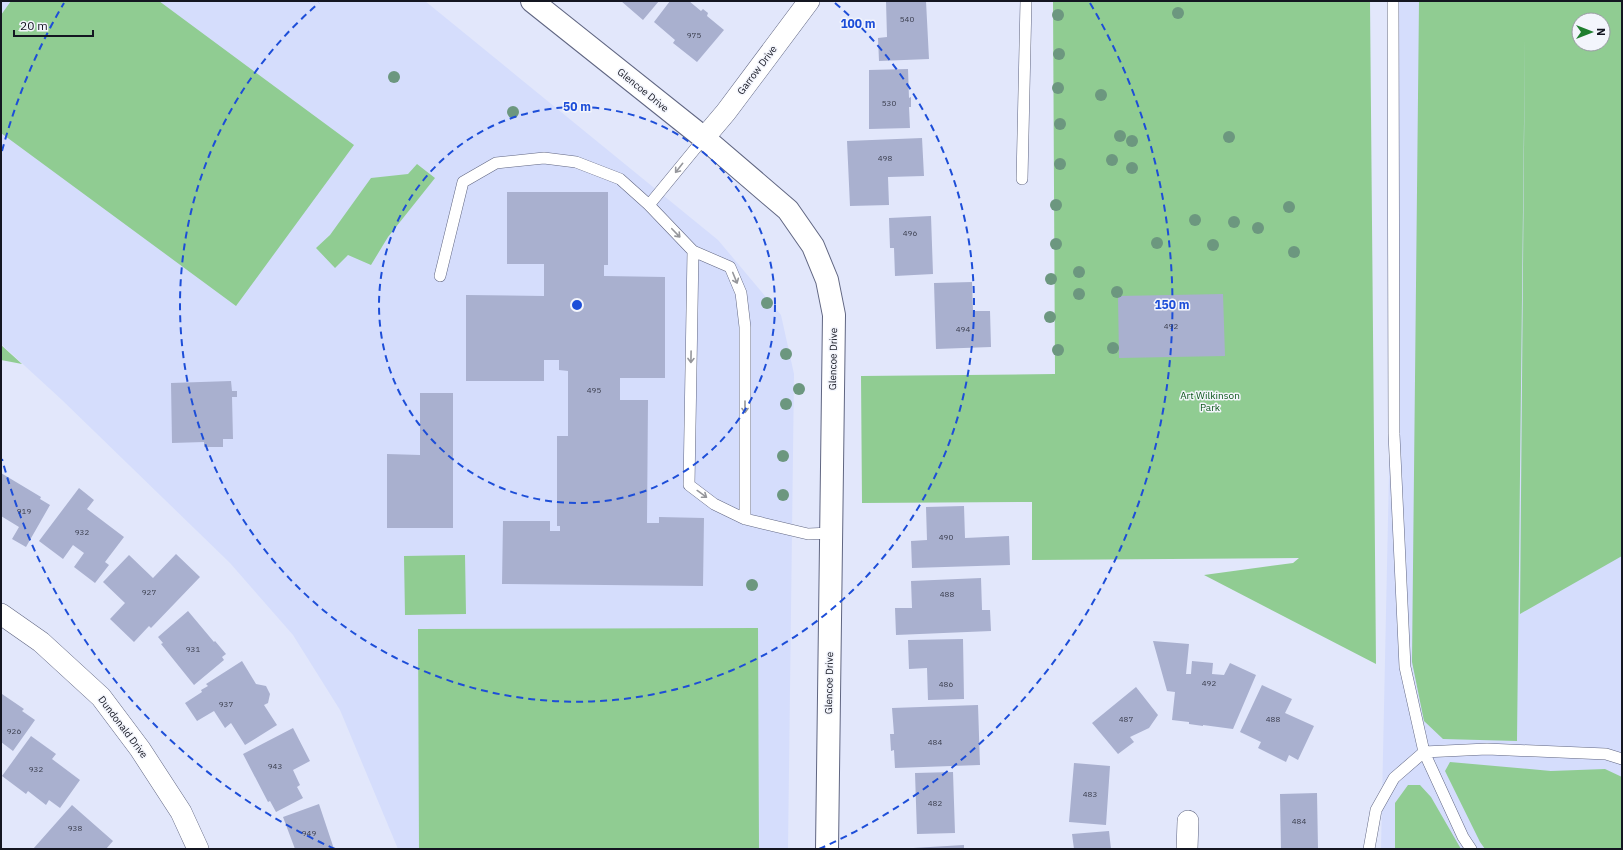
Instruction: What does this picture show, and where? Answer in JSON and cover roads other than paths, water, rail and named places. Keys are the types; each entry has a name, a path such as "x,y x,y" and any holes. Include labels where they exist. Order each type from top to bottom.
{"street":[{"name":"Glencoe Drive","path":"532,1 704,138 788,210 813,246 827,280 834,315 830,533 828,849"},
{"name":"Garrow Drive","path":"704,138 726,112 809,1"},
{"name":"Dundonald Drive","path":"1,614 41,642 101,697 140,749 181,812 198,849"},
{"path":"1187,849 1188,820"}],"lane":[{"path":"1022,179 1026,1"},
{"path":"1393,1 1394,442 1405,667 1424,752 1463,837 1471,849"},
{"path":"649,205 704,138"},
{"path":"440,276 463,182 496,163 544,158 576,162 620,179 649,205 693,251 730,267 741,293 745,327 745,519"},
{"path":"693,251 689,485 714,504 745,519 808,534 830,533"},
{"path":"1368,849 1376,810 1394,778 1424,752 1487,750 1606,754 1622,759"}],"park label":[{"name":"Art Wilkinson Park","path":"1210,400"}]}
